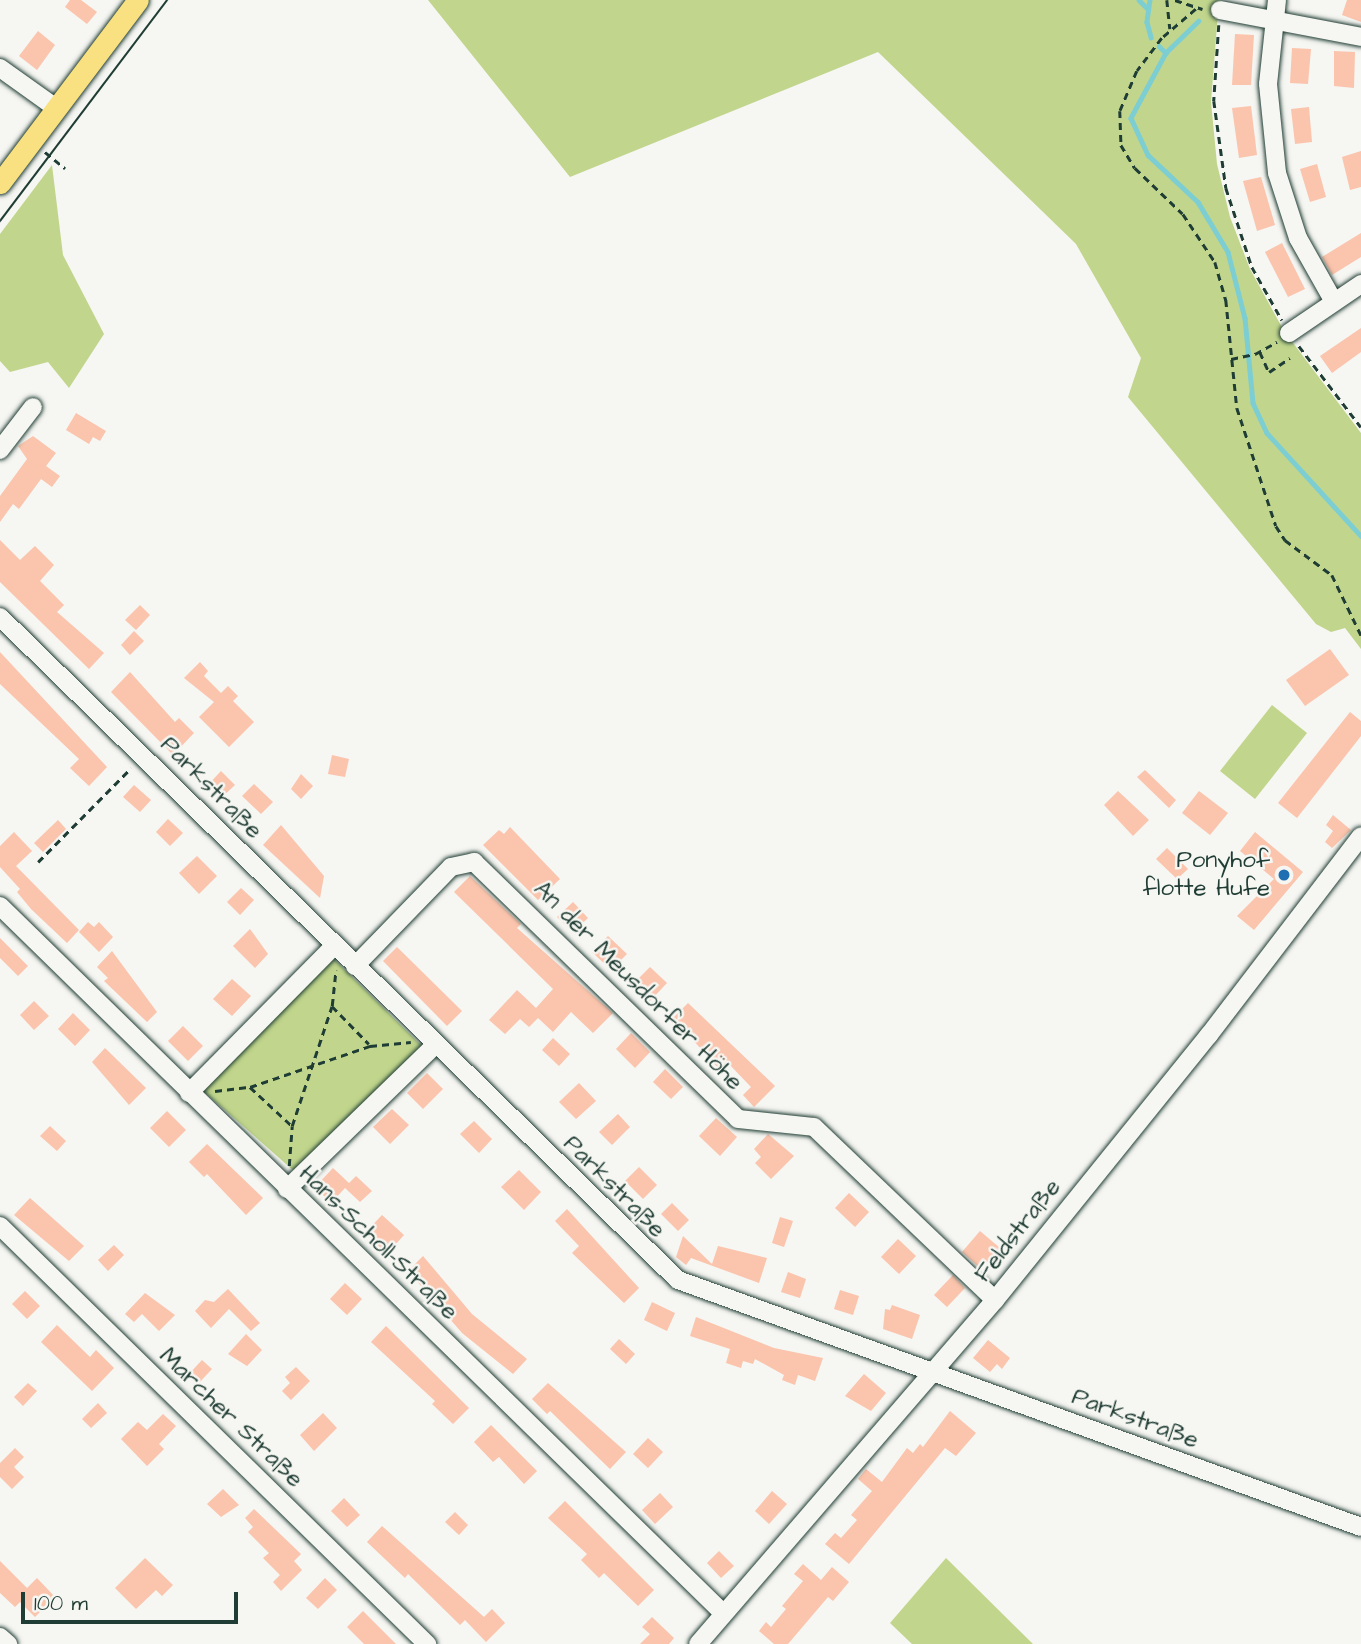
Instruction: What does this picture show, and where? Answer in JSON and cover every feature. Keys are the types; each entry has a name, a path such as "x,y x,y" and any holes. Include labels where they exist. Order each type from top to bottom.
{"main road":[{"path":"0,183 136,1"}],"street":[{"path":"1278,0 1273,20 1268,84 1277,173 1298,238 1334,302"},
{"path":"1220,10 1361,37"},
{"path":"0,68 56,108"},
{"path":"1289,333 1361,284"},
{"path":"0,450 33,407"},
{"name":"Parkstraße","path":"0,617 678,1280 1361,1527"},
{"name":"Feldstraße","path":"698,1644 995,1300 1209,1035 1361,836"},
{"name":"An der Meusdorfer Höhe","path":"355,966 452,867 474,862 738,1119 814,1127 995,1300"},
{"name":"Hans-Scholl-Straße","path":"0,906 723,1613"},
{"path":"189,1093 335,945"},
{"path":"287,1189 435,1045"},
{"name":"Marcher Straße","path":"0,1226 427,1644"},
{"path":"0,1637 8,1644"}],"path":[{"path":"1167,0 1170,29"},
{"path":"1175,0 1196,9 1220,10 1213,74 1220,163 1247,254 1289,333 1361,427"},
{"path":"1196,9 1170,29 1126,92 1118,124 1121,145 1135,168 1183,214 1215,262 1226,300 1237,408 1276,526 1285,540 1332,575 1361,635"},
{"path":"55,161 65,168"},
{"path":"1231,359 1260,352 1289,333"},
{"path":"1260,352 1269,372 1290,358"},
{"path":"38,862 143,755"},
{"path":"287,1189 292,1126 332,1006 335,945"},
{"path":"332,1006 370,1046"},
{"path":"189,1093 250,1087 370,1046 435,1045"},
{"path":"250,1087 292,1126"}],"green space":[{"path":"428,0 1219,0 1211,102 1217,164 1230,217 1250,269 1284,331 1361,433 1361,649 1345,628 1331,632 1316,624 1128,397 1141,358 1076,244 878,52 570,177"},
{"path":"52,165 63,255 104,334 69,388 48,362 10,372 0,361 0,234"},
{"path":"1272,705 1307,733 1255,799 1220,771"},
{"path":"334,959 425,1049 295,1172 201,1089"},
{"path":"946,1558 1033,1644 912,1644 890,1623"}],"building":[{"path":"70,0 81,0 97,12 87,24 65,7"},
{"path":"1347,0 1361,0 1361,22 1342,15"},
{"path":"38,31 55,45 37,70 19,56"},
{"path":"1235,34 1254,35 1251,85 1232,85"},
{"path":"1292,48 1311,49 1308,84 1290,83"},
{"path":"1334,51 1355,52 1354,88 1334,86"},
{"path":"1251,106 1257,155 1239,158 1232,108"},
{"path":"1309,107 1312,142 1295,144 1291,109"},
{"path":"1361,151 1361,187 1350,190 1342,157"},
{"path":"1317,164 1326,197 1310,202 1300,169"},
{"path":"1261,177 1275,225 1257,231 1243,181"},
{"path":"1361,233 1361,257 1332,275 1322,257"},
{"path":"1282,243 1305,289 1288,297 1265,252"},
{"path":"1361,328 1361,352 1332,373 1320,356"},
{"path":"76,413 106,431 100,441 93,437 89,444 66,430"},
{"path":"33,436 56,453 46,466 60,476 52,487 41,479 19,509 13,504 0,522 0,496 27,459 18,446"},
{"path":"0,540 20,560 35,546 54,565 40,581 64,605 57,612 104,653 89,669 0,582"},
{"path":"140,605 150,615 136,630 125,620"},
{"path":"134,631 144,641 130,655 121,645"},
{"path":"1330,649 1349,675 1305,706 1286,680"},
{"path":"0,652 107,767 89,786 70,768 79,759 0,684"},
{"path":"200,662 208,671 204,676 221,693 228,686 238,696 233,701 254,722 229,747 199,717 214,702 184,678"},
{"path":"130,672 175,722 179,718 194,733 173,755 111,692"},
{"path":"1350,712 1361,721 1361,736 1297,818 1278,803"},
{"path":"332,755 349,759 345,777 328,774"},
{"path":"1145,770 1176,800 1169,808 1137,777"},
{"path":"221,771 235,785 220,799 207,786"},
{"path":"301,774 313,786 301,799 291,789"},
{"path":"254,784 273,802 261,814 242,796"},
{"path":"134,785 151,800 140,812 123,797"},
{"path":"1118,791 1149,820 1133,836 1104,805"},
{"path":"1199,791 1228,813 1210,835 1182,813"},
{"path":"1333,815 1351,830 1332,848 1325,842 1333,831 1326,825"},
{"path":"168,819 183,833 170,846 156,832"},
{"path":"58,820 66,829 43,852 34,843"},
{"path":"281,825 324,876 320,898 263,845"},
{"path":"510,827 560,879 538,900 483,845 499,830 504,834"},
{"path":"14,832 32,851 16,866 79,930 67,943 31,909 17,892 20,889 0,867 0,846"},
{"name":"Ponyhof flotte Hufe","path":"1255,832 1303,872 1254,930 1237,916 1274,879 1240,851"},
{"path":"1167,848 1188,869 1177,879 1156,859"},
{"path":"197,856 217,876 199,894 179,873"},
{"path":"470,876 521,924 517,928 613,1013 593,1033 571,1012 553,1032 538,1018 529,1027 520,1019 505,1034 489,1020 517,990 536,1008 553,989 454,892"},
{"path":"241,888 254,900 240,915 227,902"},
{"path":"573,902 588,918 573,932 557,917"},
{"path":"88,922 94,927 99,922 113,937 99,952 79,932"},
{"path":"250,929 268,954 255,968 233,946"},
{"path":"608,936 627,954 611,970 592,952"},
{"path":"0,938 28,966 18,976 0,958"},
{"path":"397,947 462,1011 447,1026 383,961"},
{"path":"112,951 157,1012 147,1022 104,981 108,978 97,967"},
{"path":"650,967 667,983 648,1003 631,986"},
{"path":"232,979 251,996 232,1016 213,999"},
{"path":"34,1001 49,1016 34,1030 20,1015"},
{"path":"688,1003 775,1086 754,1107 743,1095 751,1087 728,1063 719,1069 673,1018"},
{"path":"73,1013 90,1030 75,1046 58,1029"},
{"path":"183,1026 203,1046 188,1061 168,1041"},
{"path":"631,1033 650,1052 635,1068 616,1049"},
{"path":"553,1038 570,1054 559,1066 542,1050"},
{"path":"105,1048 146,1088 129,1105 92,1062"},
{"path":"665,1069 683,1087 671,1099 653,1082"},
{"path":"427,1073 443,1089 423,1109 407,1093"},
{"path":"579,1083 596,1101 576,1119 559,1102"},
{"path":"392,1109 409,1125 390,1144 373,1127"},
{"path":"167,1111 186,1130 169,1147 150,1128"},
{"path":"618,1114 630,1127 612,1145 599,1132"},
{"path":"716,1118 737,1137 720,1156 699,1136"},
{"path":"474,1121 492,1139 479,1153 460,1134"},
{"path":"50,1126 66,1141 57,1151 40,1136"},
{"path":"768,1134 794,1156 771,1179 755,1163 761,1157 754,1149"},
{"path":"207,1144 263,1198 246,1215 207,1174 204,1177 189,1162"},
{"path":"639,1167 657,1185 643,1199 625,1181"},
{"path":"333,1168 349,1183 356,1176 372,1191 360,1202 345,1188 331,1203 315,1187"},
{"path":"519,1170 541,1192 524,1210 501,1187"},
{"path":"849,1193 869,1212 855,1227 835,1208"},
{"path":"30,1198 84,1246 69,1261 14,1215"},
{"path":"672,1203 689,1220 678,1231 661,1214"},
{"path":"567,1209 639,1288 624,1303 572,1253 579,1246 555,1221"},
{"path":"382,1215 404,1235 387,1254 365,1233"},
{"path":"780,1217 793,1221 784,1247 772,1243"},
{"path":"980,1231 1000,1248 981,1269 962,1252"},
{"path":"683,1236 712,1264 718,1246 767,1258 759,1283 691,1258 686,1265 676,1257"},
{"path":"898,1239 916,1256 899,1274 881,1257"},
{"path":"114,1245 124,1255 108,1271 98,1260"},
{"path":"423,1256 472,1314 527,1359 513,1374 462,1333 408,1271"},
{"path":"788,1272 806,1279 800,1298 781,1292"},
{"path":"953,1275 965,1288 947,1307 934,1295"},
{"path":"345,1283 362,1299 347,1315 330,1299"},
{"path":"228,1289 260,1323 251,1331 229,1309 211,1328 195,1311 205,1300 214,1302"},
{"path":"840,1290 859,1296 853,1315 834,1309"},
{"path":"25,1291 40,1306 27,1319 12,1304"},
{"path":"145,1293 175,1315 159,1331 142,1314 134,1322 125,1314"},
{"path":"652,1302 675,1313 667,1331 644,1320"},
{"path":"892,1305 920,1315 912,1339 883,1329 885,1309 890,1310"},
{"path":"696,1317 774,1348 823,1358 815,1381 798,1375 795,1385 782,1380 784,1375 755,1359 753,1364 743,1361 741,1368 726,1363 730,1349 690,1336"},
{"path":"57,1325 90,1357 96,1350 114,1368 92,1391 41,1342"},
{"path":"386,1326 469,1408 453,1424 432,1404 435,1401 371,1342"},
{"path":"246,1334 262,1350 247,1366 228,1354"},
{"path":"619,1339 635,1354 626,1364 610,1349"},
{"path":"988,1340 1010,1358 1002,1369 997,1364 990,1372 973,1358"},
{"path":"202,1360 212,1369 198,1384 188,1375"},
{"path":"296,1367 310,1381 291,1400 282,1391 290,1383 285,1377"},
{"path":"864,1374 886,1393 871,1411 845,1396"},
{"path":"28,1383 37,1391 23,1406 14,1397"},
{"path":"548,1383 626,1452 610,1469 550,1411 547,1414 532,1399"},
{"path":"98,1403 107,1413 91,1428 82,1419"},
{"path":"950,1411 976,1433 956,1456 945,1448 849,1564 825,1544 835,1533 841,1538 857,1520 851,1515 872,1491 858,1479 866,1469 882,1482 907,1448 913,1453 920,1444 923,1447"},
{"path":"323,1413 337,1428 314,1451 300,1435"},
{"path":"163,1414 176,1426 159,1444 164,1449 147,1466 121,1439 138,1422 147,1430"},
{"path":"491,1425 537,1471 524,1484 499,1457 493,1462 474,1442"},
{"path":"648,1438 663,1452 648,1468 633,1454"},
{"path":"15,1448 24,1457 14,1467 24,1477 12,1489 0,1477 0,1463"},
{"path":"223,1489 239,1505 221,1517 207,1504"},
{"path":"772,1491 787,1504 769,1524 755,1511"},
{"path":"660,1493 673,1507 655,1524 642,1510"},
{"path":"344,1498 360,1515 347,1527 331,1511"},
{"path":"565,1501 654,1590 638,1606 604,1573 599,1578 581,1560 587,1554 548,1518"},
{"path":"254,1509 301,1554 294,1561 302,1570 281,1591 273,1582 280,1575 263,1558 269,1553 248,1532 253,1527 245,1518"},
{"path":"455,1512 468,1525 459,1535 445,1522"},
{"path":"382,1526 484,1617 492,1609 505,1623 486,1642 465,1620 460,1625 408,1574 405,1578 367,1542"},
{"path":"719,1551 734,1566 721,1578 707,1563"},
{"path":"145,1558 173,1585 162,1596 156,1590 136,1609 115,1588"},
{"path":"0,1561 27,1588 37,1578 55,1597 35,1617 20,1602 15,1607 0,1593"},
{"path":"803,1564 821,1580 832,1567 849,1582 833,1601 828,1597 788,1644 774,1644 759,1631 766,1622 771,1627 786,1609 782,1606 803,1581 794,1574"},
{"path":"325,1578 337,1590 318,1609 306,1598"},
{"path":"363,1611 396,1644 364,1644 347,1627"},
{"path":"652,1617 674,1638 669,1644 640,1644 650,1634 642,1627"}],"waterway":[{"path":"1139,0 1148,9"},
{"path":"1150,0 1147,22 1151,37"},
{"path":"1199,21 1166,53 1131,118 1148,155 1198,202 1228,252 1245,318 1253,403 1267,433 1361,536"},
{"path":"1159,46 1166,53"}],"tram line":[{"path":"0,221 167,0"}],"place":[{"name":"Ponyhof flotte Hufe","path":"1284,875"}]}
